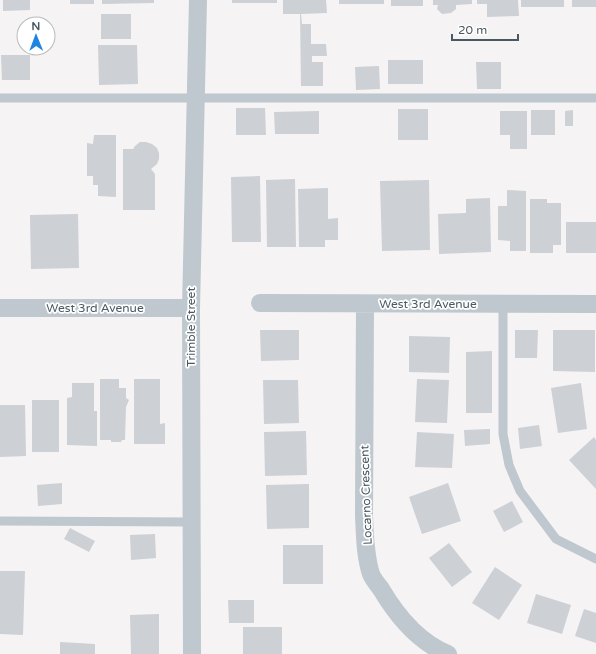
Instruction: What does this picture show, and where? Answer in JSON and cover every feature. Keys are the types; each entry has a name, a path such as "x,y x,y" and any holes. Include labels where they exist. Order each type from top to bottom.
{"street":[{"name":"Trimble Street","path":"192,654 190,522 191,308 198,0"},
{"name":"West 3rd Avenue","path":"260,303 596,304"},
{"name":"Locarno Crescent","path":"365,304 364,516 366,547 372,574 389,603 411,630 434,648 448,654"},
{"name":"West 3rd Avenue","path":"0,308 191,308"}],"lane":[{"path":"0,98 596,98"},
{"path":"503,304 503,434 508,465 520,491 556,539 596,559"},
{"path":"0,521 190,522"}],"building":[{"path":"3,0 30,0 30,10 3,11"},
{"path":"70,0 94,0 94,4 70,4"},
{"path":"102,0 154,0 154,3 102,4"},
{"path":"232,0 277,0 277,3 232,3"},
{"path":"283,0 326,0 327,13 301,14 302,24 311,24 311,44 326,44 327,56 312,56 312,62 323,62 323,86 301,86 300,14 283,14"},
{"path":"339,0 384,0 384,4 339,4"},
{"path":"391,0 423,0 423,6 391,6"},
{"path":"433,0 472,0 472,4 456,5 456,9 451,13 442,14 437,9 438,5 433,5"},
{"path":"477,0 518,0 519,16 487,17 487,4 477,4"},
{"path":"521,0 564,0 564,7 521,7"},
{"path":"572,0 596,0 596,7 572,7"},
{"path":"101,14 131,14 131,39 101,39"},
{"path":"98,45 137,45 138,84 99,85"},
{"path":"1,55 30,56 30,80 2,80"},
{"path":"388,60 423,60 423,84 388,84"},
{"path":"476,62 501,62 501,89 477,89"},
{"path":"379,66 380,89 356,90 355,67"},
{"path":"236,108 265,108 266,135 236,135"},
{"path":"398,109 428,109 428,140 398,140"},
{"path":"531,110 555,110 555,135 531,135"},
{"path":"573,110 573,126 565,126 565,111"},
{"path":"319,111 319,134 275,134 274,112"},
{"path":"500,111 527,111 527,149 510,149 510,135 500,135"},
{"path":"94,135 116,135 116,197 98,196 98,185 93,185 93,176 87,176 87,143 93,144"},
{"path":"140,142 152,144 157,148 159,153 157,164 151,169 155,174 155,210 123,210 123,149 133,149"},
{"path":"260,176 261,242 232,242 231,177"},
{"path":"295,179 296,247 267,247 266,180"},
{"path":"429,180 430,250 382,251 380,181"},
{"path":"328,188 328,219 338,218 338,240 325,240 325,247 299,247 298,189"},
{"path":"507,190 526,191 526,251 510,251 510,241 498,240 498,206 507,206"},
{"path":"490,198 491,252 439,254 438,214 466,213 466,199"},
{"path":"530,199 547,199 547,203 561,203 561,245 553,245 553,253 530,253"},
{"path":"78,214 79,268 31,269 30,215"},
{"path":"566,222 596,222 596,253 566,253"},
{"path":"260,330 299,330 299,360 261,361"},
{"path":"515,330 538,330 537,358 515,358"},
{"path":"553,330 595,330 595,372 553,371"},
{"path":"409,336 450,337 449,373 409,372"},
{"path":"492,351 492,413 466,413 466,352"},
{"path":"100,379 119,379 119,388 126,388 126,398 129,400 126,407 125,440 122,440 121,442 100,440"},
{"path":"134,379 160,379 160,424 165,423 165,444 134,444"},
{"path":"417,379 449,380 447,423 415,422"},
{"path":"263,380 298,380 299,423 264,424"},
{"path":"72,383 94,383 94,411 97,411 97,446 67,445 67,398 72,397"},
{"path":"581,383 587,429 558,433 551,388"},
{"path":"32,400 59,400 59,452 32,452"},
{"path":"0,405 25,405 26,456 0,457"},
{"path":"539,425 542,446 520,449 518,428"},
{"path":"490,429 490,444 465,446 464,430"},
{"path":"306,431 307,475 265,476 264,432"},
{"path":"417,432 454,434 452,468 415,467"},
{"path":"594,437 596,440 596,489 569,460"},
{"path":"62,483 62,504 38,506 37,485"},
{"path":"448,483 461,521 422,534 409,497"},
{"path":"309,484 309,528 267,529 266,485"},
{"path":"512,501 523,522 504,532 493,511"},
{"path":"70,528 95,541 89,552 64,539"},
{"path":"155,534 156,558 131,560 130,535"},
{"path":"449,543 472,572 452,587 429,558"},
{"path":"283,545 323,545 323,584 283,584"},
{"path":"495,567 522,585 499,620 472,603"},
{"path":"0,571 25,571 23,635 0,634"},
{"path":"536,594 571,605 562,634 527,623"},
{"path":"228,600 254,600 254,623 229,623"},
{"path":"584,609 596,613 596,643 575,636"},
{"path":"159,614 159,654 131,654 130,615"},
{"path":"243,627 282,627 282,654 243,654"},
{"path":"60,642 95,644 95,654 60,654"}]}
